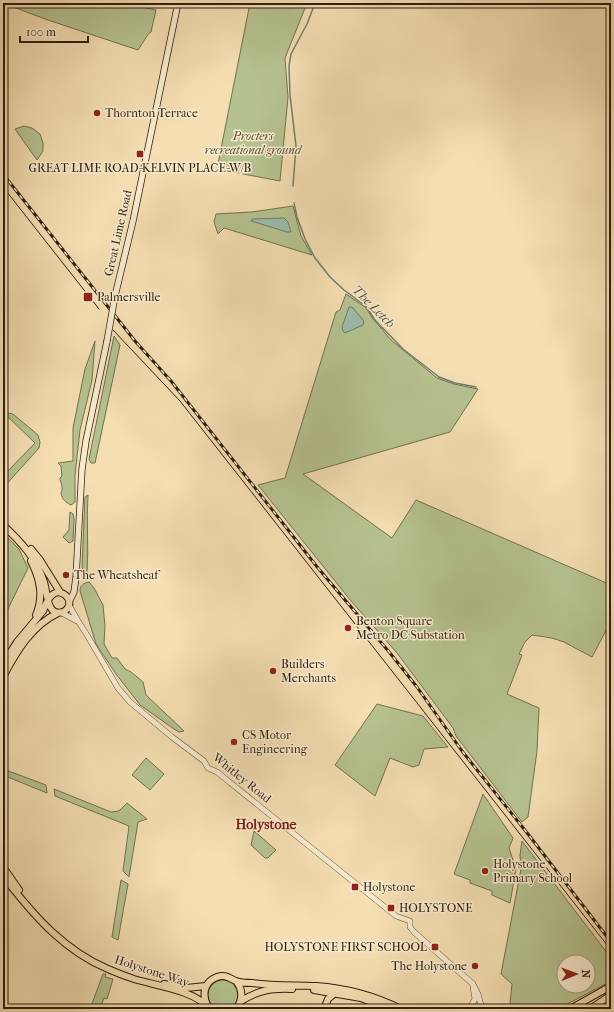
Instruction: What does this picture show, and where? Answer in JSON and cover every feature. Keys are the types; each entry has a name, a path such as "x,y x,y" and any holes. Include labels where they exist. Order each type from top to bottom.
{"main road":[{"name":"Great Lime Road","path":"69,603 75,588 82,469 86,440 115,296 133,220 178,3"},
{"path":"3,525 17,538 35,560 42,576 50,608 54,612 59,612"},
{"path":"3,677 15,656 31,634 49,617 65,610 69,603 67,596 61,593 36,554 17,538"},
{"path":"17,538 32,563 40,584 40,602 34,620"},
{"path":"3,664 17,642 42,611 52,594 69,592 75,588"},
{"name":"Holystone Way","path":"3,865 27,901 41,918 56,933 91,957 130,975 165,984 186,988 206,986"},
{"name":"Holystone Way","path":"3,878 41,922 56,936 90,959 104,967 133,979 187,994 208,1007"},
{"name":"Holystone Way","path":"208,1007 204,996 206,986 215,978 228,976 237,982 270,985 317,986 345,990 366,995 401,1009"},
{"path":"236,1009 241,1001 242,994 237,982"},
{"path":"570,1009 611,986"},
{"path":"241,1001 254,993 272,990 317,990 361,998 389,1009"},
{"path":"324,1009 328,1000 335,994"},
{"path":"590,1009 611,995"},
{"path":"605,1009 611,1005"}],"street":[{"name":"Whitley Road","path":"69,603 78,622 118,688 130,702 204,761 208,768 217,772 396,916 410,921 410,927 414,932 467,978 475,987 482,1009"},
{"name":"Whitley Road","path":"59,612 78,622"},
{"name":"Whitley Road","path":"467,978 473,988 475,996 474,1002 469,1009"}],"green space":[{"path":"3,3 133,3 133,5 156,10 151,32 138,50 45,19"},
{"name":"Procters recreational ground","path":"250,3 307,3 285,58 288,97 280,181 217,169"},
{"path":"24,126 32,128 40,134 43,143 43,151 37,160 15,129"},
{"path":"293,206 301,236 312,255 224,228 218,234 214,222 216,214 252,212"},
{"path":"346,294 365,307 391,340 437,378 454,384 478,389 450,432 303,474 392,538 416,500 611,585 611,621 592,657 564,642 552,638 532,635 525,642 519,654 522,655 507,694 539,708 537,751 528,817 522,822 456,736 453,728 397,653 351,601 258,485 285,478 336,312 340,310"},
{"path":"114,336 120,345 95,463 91,463 89,459"},
{"path":"95,341 92,380 80,430 75,475 75,502 71,505 64,500 61,495 62,487 60,478 62,476 61,466 58,463 73,461 73,428 85,369"},
{"path":"3,412 13,414 38,435 40,442 39,448 3,488 3,476 35,443"},
{"path":"88,495 88,563 87,573 84,573 82,567 85,497"},
{"path":"70,512 73,514 74,519 73,541 69,543 63,537 69,530"},
{"path":"3,533 19,549 28,568 3,619"},
{"path":"89,582 103,605 105,626 104,644 112,658 117,658 125,669 143,682 146,695 184,731 179,732 140,705 116,674 96,644 80,591 81,587 85,583"},
{"path":"377,704 423,716 448,747 424,749 419,765 413,767 390,758 375,796 335,765"},
{"path":"146,758 164,774 150,790 132,775"},
{"path":"3,769 46,785 47,793 3,775"},
{"path":"54,789 111,812 119,811 127,803 147,819 138,822 129,877 123,871 129,826 55,796"},
{"path":"483,794 513,838 509,848 516,869 510,903 492,895 492,891 470,883 470,880 454,874"},
{"path":"254,831 276,850 268,858 265,858 251,845"},
{"path":"522,841 611,958 611,981 596,989 596,954 556,954 556,994 586,994 558,1009 517,1009 510,1003 512,984 501,974 521,869 520,855"},
{"path":"121,880 128,884 118,940 112,937"},
{"path":"103,974 106,974 105,977 113,979 107,999 104,998 100,1009 90,1009"},
{"path":"223,980 233,985 238,995 233,1005 223,1010 213,1005 208,995 213,985"}],"shaded area":[{"path":"284,218 288,222 291,232 251,221 252,219"},
{"path":"349,307 352,307 364,321 363,325 345,333 342,327"}],"waterway":[{"name":"The Letch","path":"293,186 296,146 290,95 289,66 291,54 307,24 315,3"},
{"name":"The Letch","path":"294,203 297,217 305,239 315,258 330,277 344,290 367,307 374,319 403,349 439,377 455,383 476,387"}],"tram line":[{"path":"3,187 99,309"},
{"path":"113,330 180,401 611,950"}],"railway":[{"path":"3,174 135,341 171,381 318,568 417,687 462,751 611,942"}],"place":[{"name":"Thornton Terrace","path":"97,113"},
{"name":"GREAT LIME ROAD-KELVIN PLACE-W/B","path":"140,154"},
{"name":"Palmersville","path":"88,297"},
{"name":"The Wheatsheaf","path":"66,575"},
{"name":"Benton Square Metro DC Substation","path":"348,628"},
{"name":"Builders Merchants","path":"273,671"},
{"name":"CS Motor Engineering","path":"234,742"},
{"name":"Holystone Primary School","path":"485,871"},
{"name":"Holystone","path":"355,887"},
{"name":"HOLYSTONE","path":"391,908"},
{"name":"HOLYSTONE FIRST SCHOOL","path":"435,947"},
{"name":"The Holystone","path":"475,966"}],"district":[{"name":"Holystone","path":"266,824"}]}
